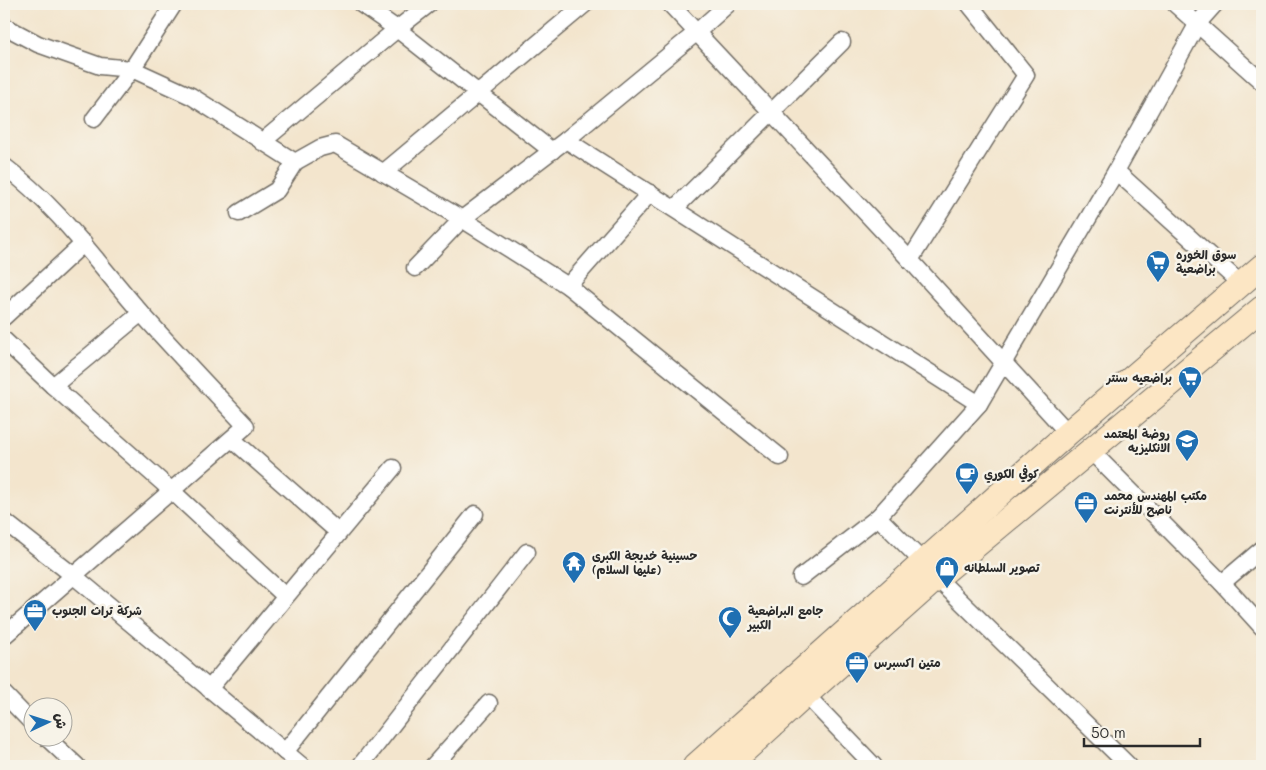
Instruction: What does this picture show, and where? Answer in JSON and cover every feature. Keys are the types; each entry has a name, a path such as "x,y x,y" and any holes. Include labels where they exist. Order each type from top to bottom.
{"main road":[{"path":"728,766 806,694 1068,434 1262,266"},
{"path":"695,766 930,570 1090,451 1262,308"}],"street":[{"path":"94,119 132,69 174,4"},
{"path":"361,4 397,29 552,151"},
{"path":"262,142 429,4"},
{"path":"383,173 586,4"},
{"path":"670,4 1005,362 1068,434"},
{"path":"415,268 462,219 566,140 697,32 728,4"},
{"path":"910,260 1026,75 969,4"},
{"path":"1175,4 1262,82"},
{"path":"802,577 878,517 979,404 1116,171 1198,23 1215,4"},
{"path":"4,26 38,44 100,66 132,69 192,96 295,162"},
{"path":"675,208 842,42"},
{"path":"566,140 979,404"},
{"path":"239,213 278,190 295,162 320,148 335,144 462,219 568,286 780,457"},
{"path":"4,166 49,204 84,243 141,313 246,426 4,636"},
{"path":"1116,171 1241,284"},
{"path":"568,286 650,193"},
{"path":"4,317 84,243"},
{"path":"53,386 141,313"},
{"path":"4,340 172,491 285,596"},
{"path":"232,439 338,532"},
{"path":"1090,451 1222,583 1262,627"},
{"path":"209,689 392,468"},
{"path":"285,752 475,514"},
{"path":"878,517 1129,766"},
{"path":"4,521 74,576 302,766"},
{"path":"1222,583 1262,549"},
{"path":"360,766 527,552"},
{"path":"4,694 22,713"},
{"path":"806,694 874,766"},
{"path":"433,766 489,703"},
{"path":"58,748 77,766"}],"place":[{"name":"سوق الخوره براضعية","path":"1158,283"},
{"name":"براضعيه سنتر","path":"1190,399"},
{"name":"روضة المعتمد الانكليزيه","path":"1187,462"},
{"name":"كوفي الكوري","path":"967,495"},
{"name":"مكتب المهندس محمد ناصح للأنترنت","path":"1086,524"},
{"name":"حسينية خديجة الكبرى (عليها السلام)","path":"574,584"},
{"name":"تصوير السلطانه","path":"947,589"},
{"name":"شركة تراث الجنوب","path":"35,632"},
{"name":"جامع البراضعية الكبير","path":"730,639"},
{"name":"متين اكسبرس","path":"857,684"}]}
